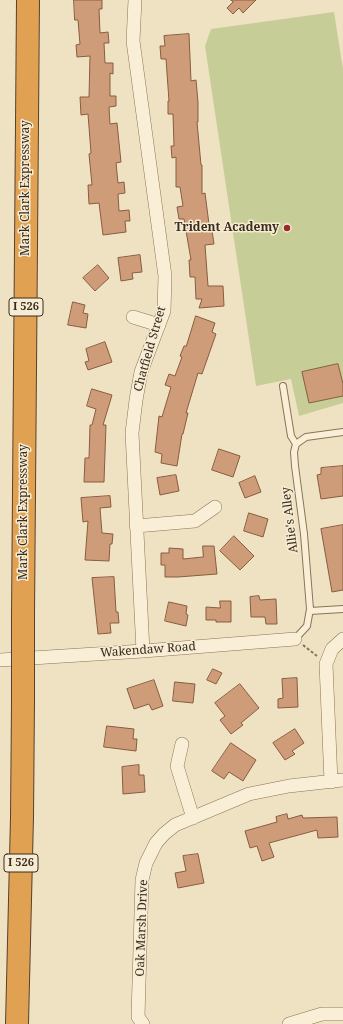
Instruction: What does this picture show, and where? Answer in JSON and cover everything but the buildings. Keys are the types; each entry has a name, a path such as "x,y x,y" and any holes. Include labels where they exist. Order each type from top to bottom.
{"highway":[{"name":"Mark Clark Expressway","path":"17,1024 22,817 28,0"}],"street":[{"name":"Chatfield Street","path":"135,0 133,40 165,276 164,311 141,372 132,433 143,651"},
{"path":"133,317 159,325"},
{"path":"136,526 196,521 215,507"},
{"name":"Wakendaw Road","path":"0,660 295,639"},
{"path":"337,781 326,664 332,648 343,639"},
{"path":"182,744 177,766 193,818"},
{"name":"Oak Marsh Drive","path":"144,1024 138,1016 142,880 146,863 156,843 175,825 249,794 289,786 337,781"},
{"path":"289,1024 322,1014 343,1014"}],"lane":[{"path":"283,386 291,436 296,444 306,437 343,432"},
{"name":"Allie's Alley","path":"295,639 307,626 310,611 304,534 295,466 296,444"},
{"path":"310,611 343,609"}],"path":[{"path":"295,639 326,664"}],"green space":[{"name":"Trident Academy","path":"334,12 343,69 343,403 299,416 291,379 256,386 205,46 211,29"}],"place":[{"name":"Trident Academy","path":"287,228"}]}
